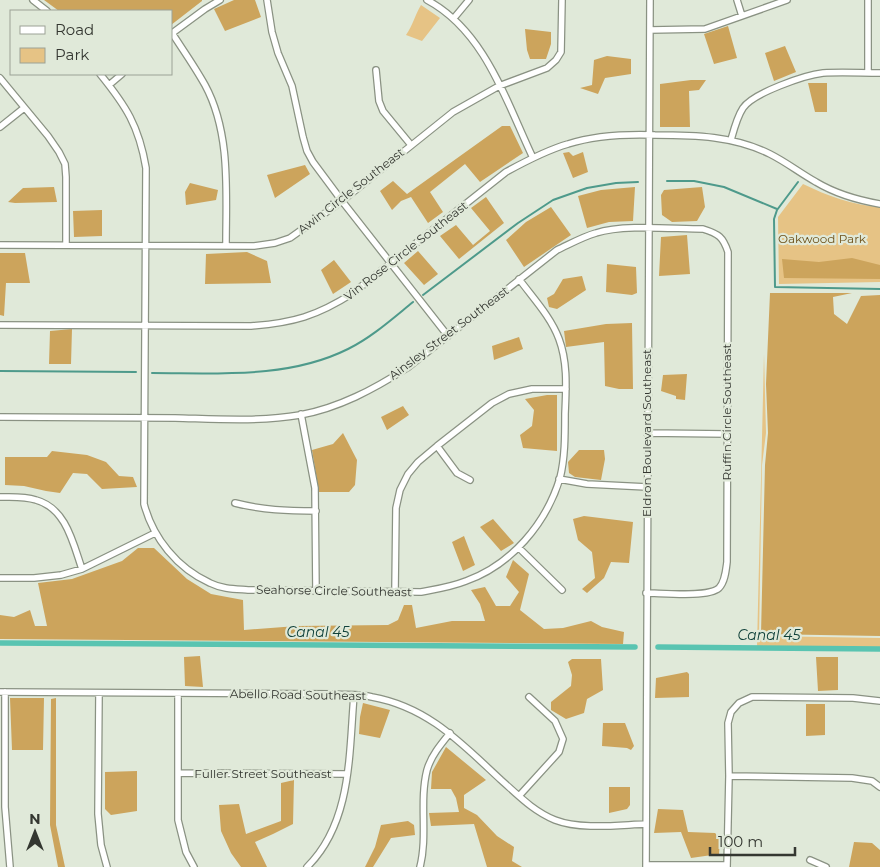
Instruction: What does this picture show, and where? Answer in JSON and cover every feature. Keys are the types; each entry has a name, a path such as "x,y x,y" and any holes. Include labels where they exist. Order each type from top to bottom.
{"street":[{"path":"33,0 46,10"},
{"path":"220,0 204,8 172,34 205,85 216,111 224,146 226,168 226,246"},
{"path":"267,0 272,32 278,53 292,86 307,151 342,201 448,336"},
{"path":"427,0 454,18 468,32 481,50 533,158"},
{"path":"454,18 470,0"},
{"name":"Awin Circle Southeast","path":"0,245 254,246 275,243 290,238 342,201 453,112 499,86 547,68 556,60 561,52 562,0"},
{"name":"Eldron Boulevard Southeast","path":"646,866 650,0"},
{"path":"737,0 742,16"},
{"path":"650,30 705,29 787,0"},
{"path":"868,0 868,73"},
{"path":"376,70 379,101 383,111 411,145"},
{"path":"731,140 743,107 760,94 821,73 880,73"},
{"path":"101,75 127,110 137,128 143,150 146,168 146,245"},
{"path":"109,85 121,75"},
{"path":"0,78 59,152 65,164 66,245"},
{"path":"0,127 24,108"},
{"name":"Vin Rose Circle Southeast","path":"0,325 251,326 279,324 306,317 332,306 352,293 506,172 533,158 569,144 608,136 697,135 748,144 771,154 817,183 840,194 880,204"},
{"name":"Ainsley Street Southeast","path":"0,417 256,419 301,414 350,400 382,384 407,368 557,250 580,238 598,232 622,228 648,229"},
{"name":"Ruffin Circle Southeast","path":"646,593 713,592 720,587 727,562 728,252 724,240 716,233 704,229 648,229"},
{"name":"Seahorse Circle Southeast","path":"146,245 144,504 155,533 171,555 185,568 210,583 229,589 421,592 446,588 467,581 486,572 519,548 542,517 560,479 564,455 566,389 564,356 559,338 547,316 519,279"},
{"path":"395,591 396,508 400,490 408,474 418,462 492,403 509,394 532,389 566,389"},
{"path":"301,414 315,488 316,591"},
{"path":"647,433 727,434"},
{"path":"437,446 457,473 470,480"},
{"path":"560,479 587,484 647,487"},
{"path":"0,497 38,500 50,506 61,516 82,569"},
{"path":"235,503 271,510 316,511"},
{"path":"0,578 34,578 61,575 82,569 155,533"},
{"path":"519,548 562,590"},
{"path":"3,692 5,807 10,867"},
{"name":"Abello Road Southeast","path":"3,692 354,695 372,697 401,705 428,717 450,733 538,812 575,825 646,824"},
{"path":"99,694 98,814 101,845 108,867"},
{"path":"178,694 178,820 186,852 194,867"},
{"path":"307,867 333,830 344,798 354,695"},
{"path":"519,796 559,752 563,739 555,721 529,697"},
{"path":"646,866 727,866 728,722 731,712 739,703 752,697 854,698 880,701"},
{"path":"420,867 424,851 424,793 427,768 438,748 450,733"},
{"name":"Fuller Street Southeast","path":"178,774 347,774"},
{"path":"729,776 852,778 872,781 880,787"},
{"path":"810,860 826,867"}],"green space":[{"path":"421,5 440,18 422,41 406,35"},
{"name":"Oakwood Park","path":"803,184 840,199 880,207 880,282 779,284 778,217"},
{"path":"764,354 766,433 762,465 759,636 880,638 880,650 757,647"}],"shaded area":[{"path":"44,0 202,0 172,24 172,10 58,10"},
{"path":"234,0 255,0 261,17 225,31 214,9"},
{"path":"728,26 737,58 714,64 704,34"},
{"path":"525,29 551,32 551,44 546,59 530,59"},
{"path":"785,46 796,72 774,81 765,53"},
{"path":"607,56 631,59 631,74 605,78 598,94 580,88 592,85 594,60"},
{"path":"706,80 699,90 689,91 690,127 660,127 660,84"},
{"path":"808,83 827,83 827,112 815,112"},
{"path":"502,126 510,126 523,153 480,182 465,164 430,192 443,212 428,223 411,197 401,201 392,210 380,191 393,181 407,194"},
{"path":"569,152 573,156 583,152 588,172 573,178 563,153"},
{"path":"305,165 310,174 275,198 267,175"},
{"path":"190,183 218,190 216,200 186,205 185,192"},
{"path":"54,187 57,202 8,202 23,188"},
{"path":"635,187 633,221 609,222 587,228 578,196 601,190"},
{"path":"702,187 705,207 697,221 672,222 662,215 661,195 664,190"},
{"path":"486,197 504,223 459,259 440,236 456,225 473,245 490,231 471,208"},
{"path":"551,207 571,235 524,267 506,240 526,222"},
{"path":"102,210 102,236 74,237 73,211"},
{"path":"687,235 690,274 659,276 661,237"},
{"path":"418,251 438,274 424,285 404,263"},
{"path":"247,252 267,261 271,283 205,284 206,254"},
{"path":"0,253 25,253 30,283 6,283 4,316 0,315"},
{"path":"852,258 880,265 880,279 784,278 782,259 819,262"},
{"path":"334,260 351,282 333,294 321,270"},
{"path":"607,264 636,267 637,293 632,295 606,292"},
{"path":"582,276 586,290 557,309 549,307 547,298 554,294 563,279"},
{"path":"770,293 852,293 833,297 834,314 847,324 861,296 880,295 880,636 761,634 765,465 768,433 766,384"},
{"path":"632,323 633,389 605,386 604,342 566,347 564,331 606,324"},
{"path":"72,329 71,364 49,364 50,331"},
{"path":"519,337 523,349 494,360 492,346"},
{"path":"687,374 685,400 676,399 676,396 661,391 663,375"},
{"path":"557,395 557,451 523,448 520,435 532,426 534,410 525,399"},
{"path":"403,406 409,415 387,430 381,417"},
{"path":"343,433 357,460 355,485 349,492 319,492 312,450 333,444"},
{"path":"579,450 604,450 605,459 601,480 575,477 569,473 568,462"},
{"path":"52,451 87,455 106,462 119,476 133,477 137,487 102,489 87,474 73,473 60,493 24,486 5,485 5,457 47,457"},
{"path":"584,516 633,522 629,563 611,562 604,578 587,593 582,589 595,578 592,552 578,540 573,519"},
{"path":"493,519 514,543 501,551 480,527"},
{"path":"464,536 475,565 463,571 452,542"},
{"path":"138,548 154,548 187,579 211,594 243,600 244,630 297,626 388,625 398,620 404,605 412,605 416,628 452,621 485,621 480,604 471,590 485,587 496,606 510,606 519,592 506,577 513,560 529,574 520,610 544,629 563,628 591,621 602,627 624,632 623,644 0,639 0,615 14,617 30,610 35,626 47,626 38,583 72,579 122,561"},
{"path":"200,656 203,687 185,686 184,657"},
{"path":"816,657 838,657 838,690 818,691"},
{"path":"572,659 601,659 603,690 587,699 584,713 566,719 551,710 551,702 571,686 572,675 568,662"},
{"path":"687,672 689,674 689,697 655,698 656,678"},
{"path":"10,698 44,698 43,750 12,750"},
{"path":"56,698 56,825 65,867 58,867 50,825 51,699"},
{"path":"363,703 390,710 380,738 359,734"},
{"path":"806,704 825,704 825,735 806,736"},
{"path":"603,723 625,723 634,746 631,750 602,746"},
{"path":"446,747 486,780 464,795 464,808 477,815 497,836 514,847 512,861 522,867 487,867 474,824 431,826 429,813 459,812 456,798 451,789 431,789 432,772"},
{"path":"137,771 137,811 111,815 105,809 105,772"},
{"path":"294,780 293,824 255,842 267,867 241,867 231,853 221,831 219,805 239,804 246,834 281,821 281,783"},
{"path":"609,787 630,787 630,805 627,809 609,813"},
{"path":"658,809 683,810 688,832 715,833 720,838 719,854 691,858 681,832 654,833"},
{"path":"408,821 414,825 415,835 391,838 373,867 365,867 375,847 381,825"},
{"path":"854,842 872,843 880,850 880,867 849,867"}],"waterway":[{"path":"667,181 694,181 724,187 777,209"},
{"path":"423,295 518,223 553,200 587,188 616,183 638,182"},
{"path":"798,182 777,210 774,219 775,287 880,289"},
{"path":"152,373 227,373 277,370 325,359 365,339 413,302"},
{"path":"0,371 136,372"},
{"name":"Canal 45","path":"0,643 635,647"},
{"name":"Canal 45","path":"658,647 880,649"}]}
